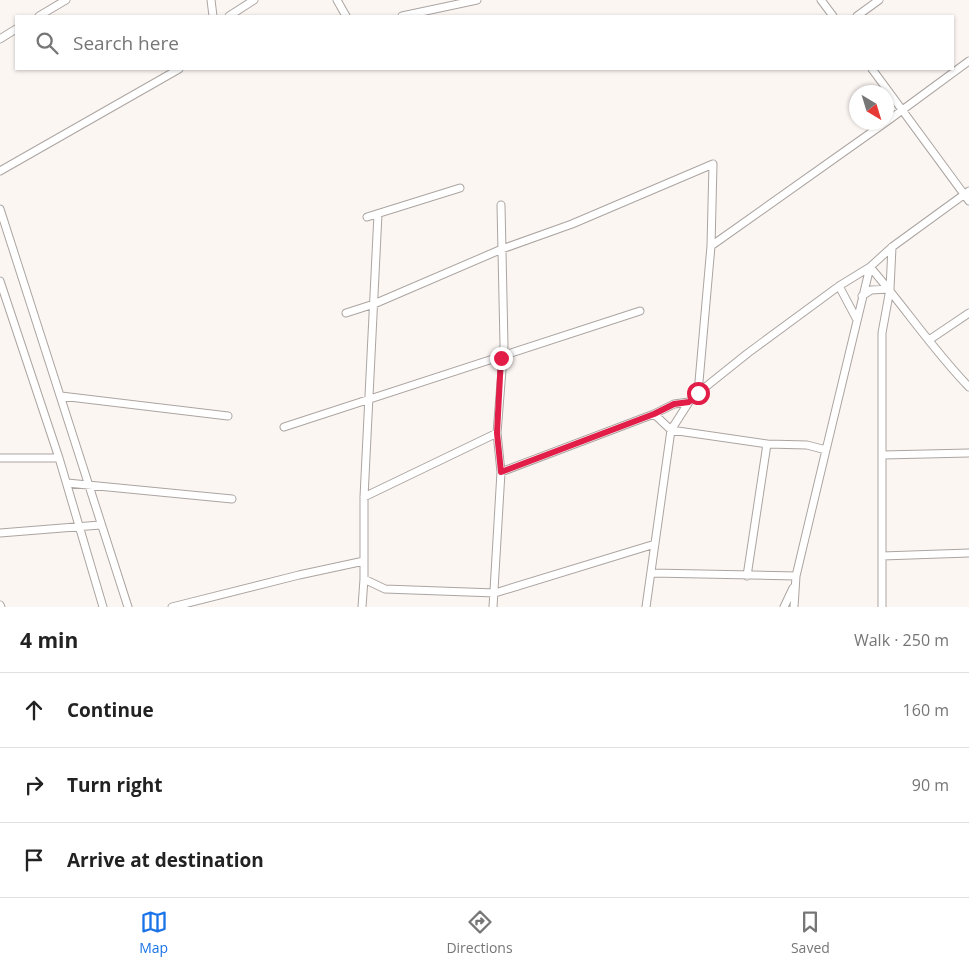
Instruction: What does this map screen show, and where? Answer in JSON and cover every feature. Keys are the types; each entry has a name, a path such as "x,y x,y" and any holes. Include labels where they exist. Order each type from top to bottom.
{"street":[{"path":"41,15 66,0"},
{"path":"211,0 213,15"},
{"path":"231,15 254,0"},
{"path":"337,0 345,15"},
{"path":"407,15 477,0"},
{"path":"821,0 832,15"},
{"path":"858,15 879,0"},
{"path":"0,39 15,30"},
{"path":"894,116 969,61"},
{"path":"0,171 177,70"},
{"path":"873,70 966,193 969,202"},
{"path":"711,246 875,130"},
{"path":"346,312 374,304 502,249 572,224 713,164 711,246 698,393"},
{"path":"367,217 460,188"},
{"path":"646,607 671,430 689,402 748,353 839,286 870,267 892,247 966,193"},
{"path":"493,607 501,472 497,433 501,358 504,345 501,205"},
{"path":"0,209 100,525 128,607"},
{"path":"362,607 364,580 364,497 378,214"},
{"path":"882,607 882,333 890,288 892,247"},
{"path":"870,267 890,288 930,340 943,361 969,387"},
{"path":"784,607 794,585 856,318 870,267"},
{"path":"0,281 67,483 103,607"},
{"path":"839,286 856,318"},
{"path":"862,296 871,290 890,288"},
{"path":"284,427 501,358 640,311"},
{"path":"930,340 969,313"},
{"path":"60,396 228,416"},
{"path":"501,472 654,414 674,404 689,402"},
{"path":"654,414 671,430 767,444 807,445 826,450"},
{"path":"364,497 497,433"},
{"path":"747,576 767,444"},
{"path":"883,455 969,453"},
{"path":"0,458 59,458"},
{"path":"67,483 232,499"},
{"path":"0,533 100,525"},
{"path":"364,580 385,589 495,593 656,544"},
{"path":"882,556 969,554"},
{"path":"172,607 300,575 364,562"},
{"path":"652,573 796,576"},
{"path":"794,585 794,607"}],"route":[{"path":"501,358 497,433 501,472 654,414 674,404 689,402 698,393"}]}
